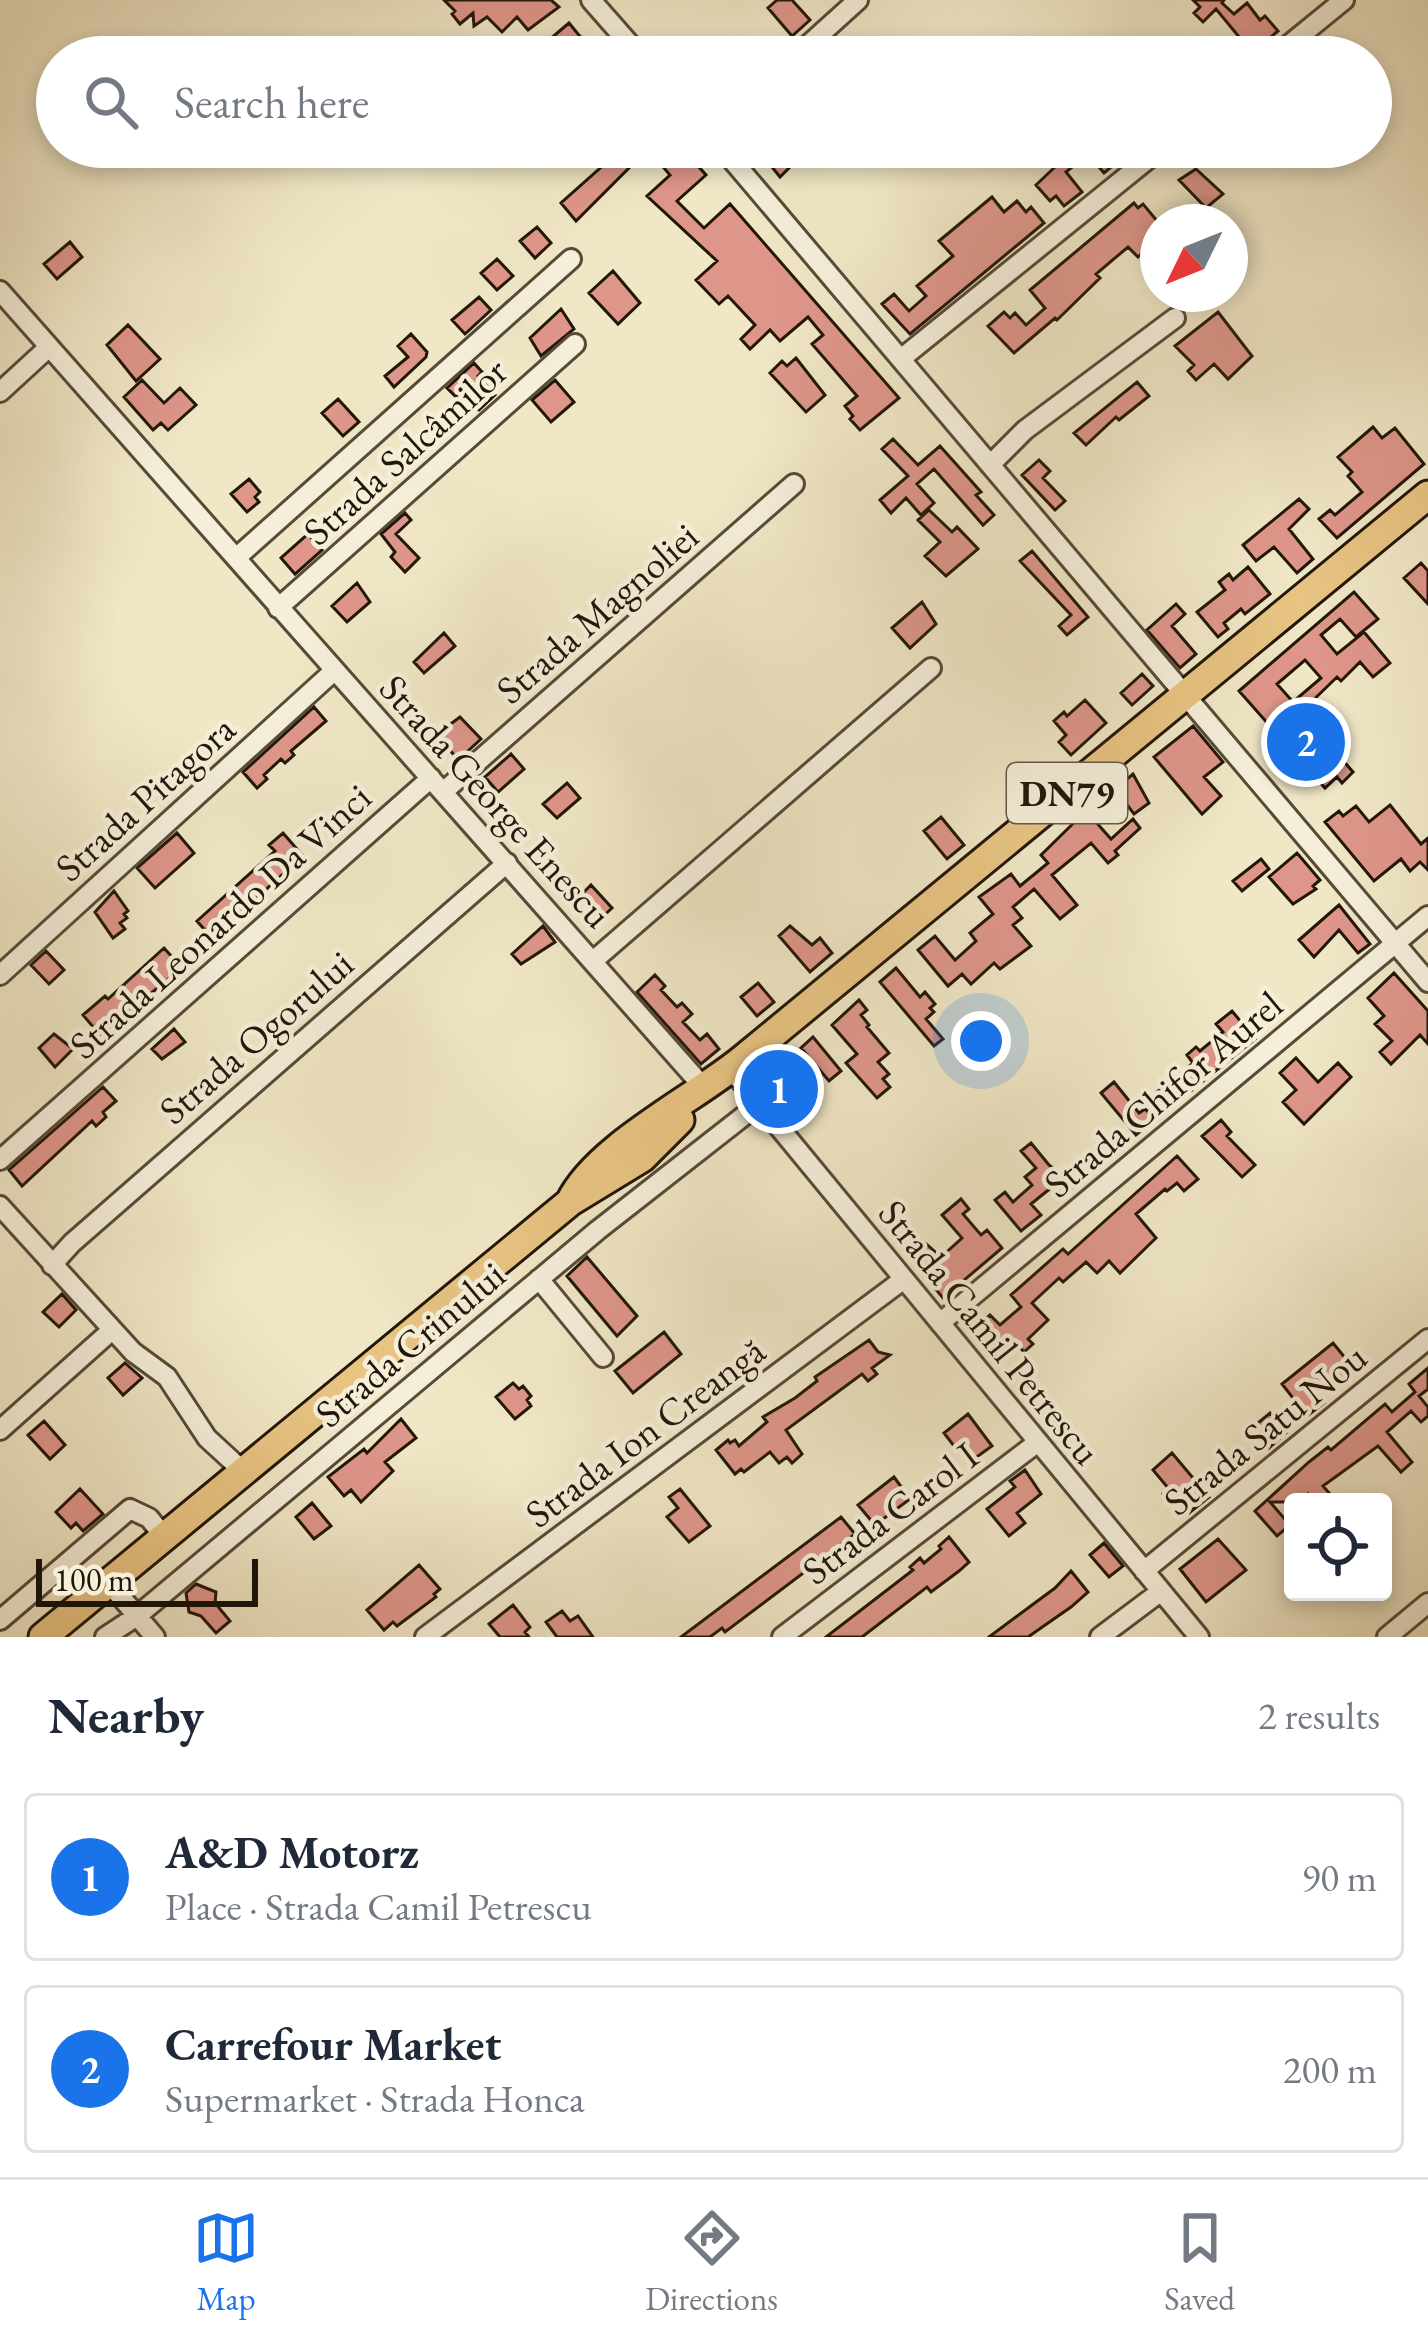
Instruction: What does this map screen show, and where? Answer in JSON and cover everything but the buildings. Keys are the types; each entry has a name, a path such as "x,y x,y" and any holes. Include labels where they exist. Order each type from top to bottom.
{"highway":[{"name":"DN79","path":"43,1637 570,1202 575,1190 606,1160 730,1069 1428,496"}],"street":[{"path":"591,0 623,36"},
{"path":"818,36 858,0"},
{"path":"1300,36 1344,0"},
{"path":"739,168 1428,982"},
{"path":"902,358 1137,168"},
{"path":"236,558 571,259"},
{"name":"Strada George Enescu","path":"0,291 705,1089"},
{"path":"990,465 1025,430 1175,318"},
{"name":"Strada Salcâmilor","path":"278,608 575,344"},
{"path":"0,392 49,347"},
{"name":"Strada Magnoliei","path":"437,785 794,484"},
{"path":"593,961 931,668"},
{"name":"Strada Pitagora","path":"0,975 335,670"},
{"name":"Strada Leonardo Da Vinci","path":"0,1160 437,785"},
{"name":"Strada Ogorului","path":"52,1264 507,863"},
{"name":"Strada Chifor Aurel","path":"940,1323 1428,916"},
{"name":"Strada Camil Petrescu","path":"730,1069 1199,1637"},
{"name":"Strada Crinului","path":"105,1637 137,1616 598,1230 759,1104"},
{"path":"570,1202 598,1230"},
{"path":"0,1206 133,1352 166,1377 208,1438 244,1472"},
{"path":"539,1279 603,1358"},
{"name":"Strada Ion Creangă","path":"425,1637 904,1280"},
{"path":"0,1430 112,1330"},
{"name":"Strada Satu Nou","path":"1144,1570 1428,1339"},
{"name":"Strada Carol I","path":"782,1637 1038,1442"},
{"path":"0,1621 130,1509 149,1518 163,1535"},
{"path":"109,1583 155,1637"},
{"path":"1100,1637 1160,1592"},
{"path":"1387,1637 1428,1603"}],"place":[{"name":"Carrefour Market","path":"1306,742"},
{"name":"A&D Motorz","path":"779,1089"}]}
